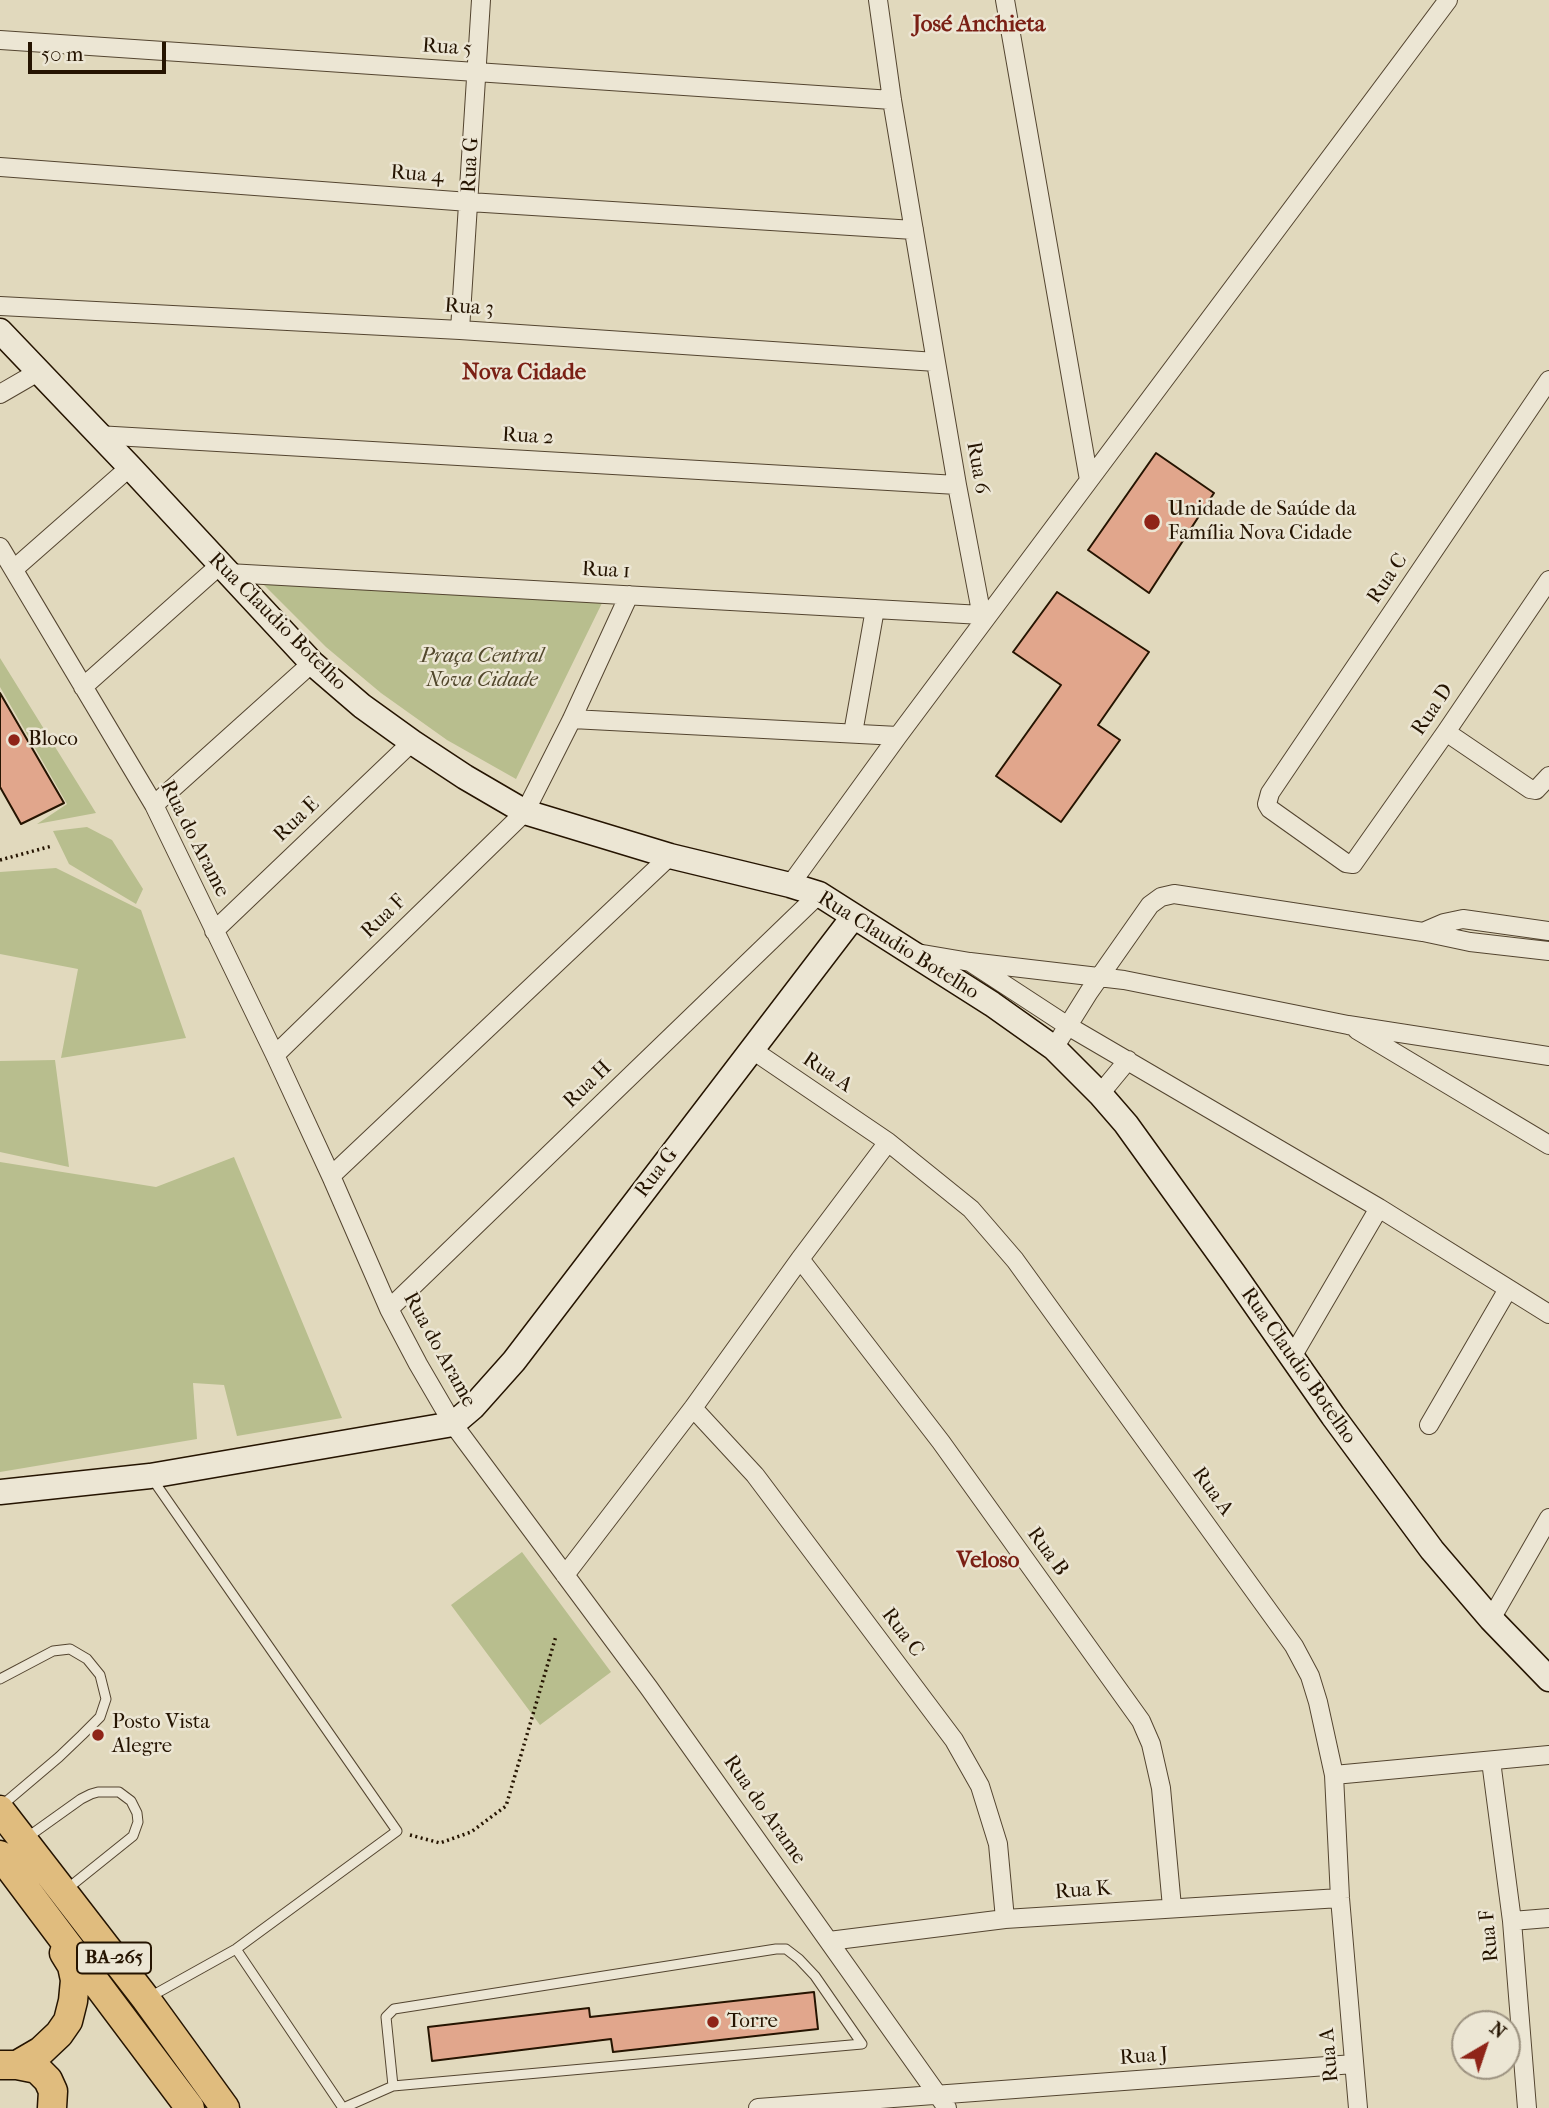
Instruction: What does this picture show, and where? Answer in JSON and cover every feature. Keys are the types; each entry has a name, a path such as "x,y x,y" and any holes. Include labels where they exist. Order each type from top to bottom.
{"main road":[{"name":"BA-265","path":"0,1809 9,1852 63,1892 146,1999 225,2108"},
{"path":"8,2065 41,2051 59,2034 68,2021 74,2001 75,1980 72,1966 9,1852"},
{"path":"9,1852 190,2108"},
{"path":"8,2065 37,2069 48,2080 53,2091 52,2108"}],"street":[{"name":"Rua G","path":"460,330 481,0"},
{"name":"Rua 6","path":"878,0 936,362 983,618"},
{"path":"1005,0 1090,480"},
{"path":"790,885 983,618 1090,480 1448,0"},
{"name":"Rua 5","path":"0,40 892,100"},
{"name":"Rua 4","path":"0,167 469,202 914,230"},
{"name":"Rua 3","path":"0,306 460,330 936,362"},
{"name":"Rua Claudio Botelho","path":"0,331 312,663 362,706 412,742 525,812 670,856 818,894 992,1004 1054,1048 1126,1124 1432,1550 1549,1679"},
{"path":"0,394 38,372"},
{"name":"Rua C","path":"1353,864 1346,863 1270,809 1267,804 1270,793 1549,380"},
{"name":"Rua 2","path":"97,435 957,485"},
{"path":"14,569 130,467"},
{"name":"Rua do Arame","path":"0,547 154,805 275,1055 389,1309 453,1424 649,1688 829,1941 932,2102"},
{"path":"83,687 224,569"},
{"name":"Rua 1","path":"224,569 983,618"},
{"name":"Rua D","path":"1353,864 1549,580"},
{"name":"Rua F","path":"275,1055 525,812 572,719 629,595"},
{"path":"853,733 875,609"},
{"path":"154,805 312,663"},
{"path":"572,719 898,736"},
{"path":"1446,732 1530,789 1536,790 1549,776"},
{"name":"Rua E","path":"214,931 412,742"},
{"path":"331,1176 670,856"},
{"name":"Rua H","path":"389,1309 818,894"},
{"path":"1054,1048 1150,905 1161,897 1174,894 1423,932 1470,942 1549,951"},
{"name":"Rua G","path":"453,1424 473,1407 514,1361 855,916"},
{"path":"1423,932 1463,919 1549,930"},
{"path":"912,952 970,962 1100,976 1348,1025 1549,1056"},
{"path":"970,962 1068,1026 1379,1208 1549,1314"},
{"path":"1348,1025 1549,1145"},
{"name":"Rua A","path":"751,1049 888,1142 971,1209 1015,1260 1294,1646 1310,1676 1334,1775 1340,1898 1357,2108"},
{"path":"1100,1094 1128,1060"},
{"path":"565,1575 693,1408 888,1142"},
{"path":"1292,1357 1379,1208"},
{"name":"Rua B","path":"800,1259 941,1443 1142,1721 1151,1744 1161,1788 1172,1908"},
{"path":"1429,1425 1508,1289"},
{"name":"Rua C","path":"693,1408 755,1475 954,1740 980,1786 998,1844 1005,1919"},
{"path":"0,1492 150,1476 453,1424"},
{"path":"1492,1619 1549,1518"},
{"path":"1334,1775 1549,1755"},
{"name":"Rua F","path":"1491,1761 1512,1921 1527,2108"},
{"name":"Rua K","path":"829,1941 1005,1919 1340,1898"},
{"path":"1512,1921 1549,1918"},
{"name":"Rua J","path":"758,2108 932,2102 1354,2064"}],"lane":[{"path":"146,1999 236,1949 397,1831 150,1476"},
{"path":"0,1679 53,1651 70,1650 87,1659 100,1675 106,1699 100,1717 0,1809"},
{"path":"9,1852 81,1798 91,1794 118,1792 131,1801 138,1822 133,1836 63,1892"},
{"path":"236,1949 343,2108 393,2086 862,2044 815,1976 786,1949 776,1949 394,2009 386,2017 393,2086"}],"path":[{"path":"0,860 52,846"},
{"path":"397,1831 440,1843 471,1832 506,1806 556,1636"}],"green space":[{"name":"Praça Central Nova Cidade","path":"258,579 603,601 516,779 447,740 381,693 326,647"},
{"path":"0,658 96,813 37,824 67,804 0,687"},
{"path":"87,827 112,840 143,889 136,904 69,864 53,831"},
{"path":"56,868 141,910 186,1038 61,1058 78,969 0,954 0,872"},
{"path":"55,1060 69,1167 0,1152 0,1061"},
{"path":"234,1157 342,1418 237,1436 224,1385 193,1383 197,1439 0,1472 0,1162 156,1187"},
{"path":"522,1552 611,1672 540,1725 451,1605"}],"building":[{"name":"Unidade de Saúde da Família Nova Cidade","path":"1156,453 1214,493 1149,593 1088,550"},
{"path":"1057,592 1149,652 1098,725 1120,740 1061,822 996,776 1061,685 1013,652"},
{"name":"Bloco","path":"0,693 64,803 21,824 0,787"},
{"path":"814,1992 818,2029 613,2052 611,2039 432,2061 428,2027 589,2008 590,2017"}],"place":[{"name":"Unidade de Saúde da Família Nova Cidade","path":"1152,522"},
{"name":"Bloco","path":"14,740"},
{"name":"Posto Vista Alegre","path":"98,1735"},
{"name":"Torre","path":"713,2022"}],"district":[{"name":"José Anchieta","path":"979,25"},
{"name":"Nova Cidade","path":"524,373"},
{"name":"Veloso","path":"988,1561"}]}
